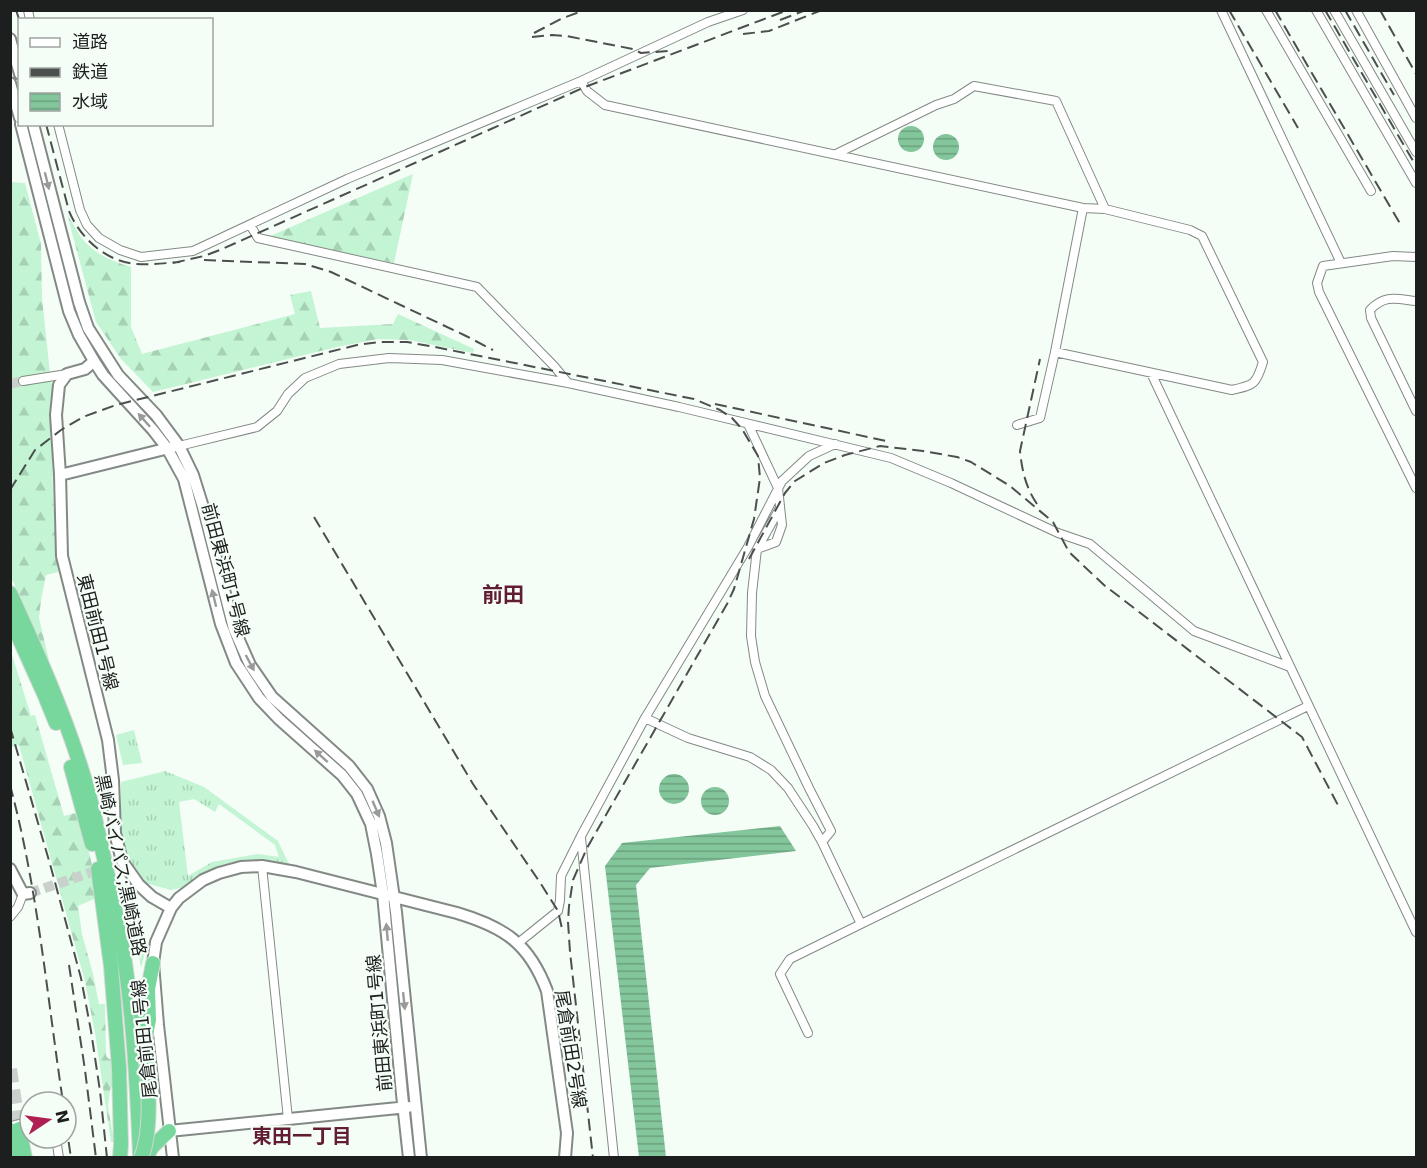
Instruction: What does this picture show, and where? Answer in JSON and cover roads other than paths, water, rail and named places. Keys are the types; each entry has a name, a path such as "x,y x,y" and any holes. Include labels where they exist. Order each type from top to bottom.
{"highway":[{"name":"黒崎バイパス;黒崎道路","path":"10,593 15,616 74,774 97,863 116,958 123,1010 132,1158"},
{"name":"黒崎バイパス;黒崎道路","path":"15,616 54,693 83,772 103,850 124,957 135,1053 140,1158"},
{"path":"83,772 103,831 124,906 135,969 141,1015 148,1112 146,1141 140,1158"},
{"path":"97,863 111,966 121,1073 121,1158"},
{"path":"142,1046 149,1020 148,989 153,963"},
{"path":"15,1158 18,1127"},
{"path":"146,1158 152,1147 170,1131"}],"street":[{"path":"59,126 80,210 87,225 99,238 120,250 141,257 193,252 347,179 581,81 708,22 743,10"},
{"path":"1221,10 1341,263"},
{"path":"1266,10 1371,191"},
{"path":"1316,10 1416,183"},
{"path":"1334,10 1416,152"},
{"path":"1356,10 1416,118"},
{"path":"10,39 18,67"},
{"path":"581,81 587,91 605,105 1083,208 1106,209 1190,230 1202,236 1263,362 1259,378 1249,386 1232,390 1055,352"},
{"path":"10,83 18,111"},
{"path":"836,154 936,105 954,99 974,86 1056,101 1106,209"},
{"name":"前田東浜町1号線","path":"22,126 69,311 78,335 104,375 167,447 184,478 221,624 236,663 259,698 342,775 357,794 371,824 388,896 421,1158"},
{"name":"前田東浜町1号線","path":"34,126 79,302 88,328 118,375 156,415 179,446 193,475 234,629 250,665 272,697 348,766 367,789 379,816 384,834 409,1158"},
{"path":"1017,425 1040,418 1083,208"},
{"path":"250,225 258,238 477,287 568,383"},
{"path":"1416,257 1393,256 1323,266 1317,283 1319,292 1416,488"},
{"path":"1416,302 1392,298 1378,302 1370,310 1371,318 1416,411"},
{"path":"60,475 167,447 257,427 277,411 288,394 305,378 339,364 388,358 442,360 568,383 891,458 1058,533 1090,544 1194,631 1290,667"},
{"path":"23,381 85,369 94,361"},
{"path":"1151,373 1416,932"},
{"name":"東田前田1号線","path":"67,374 58,385 56,415 62,556 108,740 119,863 152,897 171,908"},
{"path":"748,424 778,488 783,525 776,542 757,549"},
{"path":"517,944 558,911 561,876 581,836 645,718 744,553 782,481 809,456 835,444"},
{"path":"780,508 757,549 752,593 751,636 755,662 765,696 831,831 822,842"},
{"path":"808,1033 780,974 790,959 1308,706"},
{"path":"645,718 688,738 750,757 771,770 788,788 822,842 861,924"},
{"path":"581,836 614,1158"},
{"path":"262,866 288,1119"},
{"name":"尾倉前田1号線","path":"173,1158 153,963 156,942 171,908 179,898 203,880 219,873 241,867 262,866 296,872 388,896"},
{"path":"10,869 26,893 10,917"},
{"name":"尾倉前田2号線","path":"388,896 483,921 502,931 532,958 548,991 567,1133 565,1158"},
{"path":"170,1131 415,1106"}],"water":[{"path":"911,126 920,130 924,139 920,148 911,152 902,148 898,139 902,130"},
{"path":"946,134 955,138 959,147 955,156 946,160 937,156 933,147 937,138"},
{"path":"674,774 680,775 688,783 688,795 680,803 674,804 668,803 660,795 659,789 660,783 668,775"},
{"path":"715,787 725,791 729,801 725,811 715,815 705,811 701,801 705,791"},
{"path":"780,826 796,851 650,868 636,885 666,1157 639,1157 605,866 622,843"}],"tunnel":[{"path":"10,384 23,381"},
{"path":"30,893 116,864"},
{"path":"10,1069 18,1122"}],"railway":[{"path":"16,10 19,18"},
{"path":"534,33 585,10"},
{"path":"173,263 220,250 585,87 788,10"},
{"path":"780,20 806,10"},
{"path":"743,34 769,31 822,10"},
{"path":"1229,10 1298,128"},
{"path":"1275,10 1402,227"},
{"path":"1325,10 1416,166"},
{"path":"1345,10 1394,95"},
{"path":"1380,10 1416,74"},
{"path":"532,37 566,36 633,49 641,53 668,51"},
{"path":"47,126 69,211 87,239 115,259 126,262 137,264 180,262"},
{"path":"204,260 305,264 331,272 493,350"},
{"path":"10,490 35,450 83,417 116,405 357,345 379,342 407,342 435,347 694,399 720,410 742,429 758,456 760,478 754,519 734,589 587,848 573,880 568,922 570,952 593,1158"},
{"path":"1037,504 1025,479 1020,451 1040,359"},
{"path":"715,404 891,442"},
{"path":"749,559 785,493 795,481 824,463 880,446 923,451 971,462 1010,486 1053,522 1069,552 1104,585 1302,737 1340,809"},
{"path":"314,517 473,784 558,911 563,933"},
{"path":"10,727 81,978 100,1091 107,1158"},
{"path":"10,785 35,903 61,1090"},
{"path":"69,965 96,1158"},
{"path":"70,1150 71,1158"}],"district":[{"name":"前田","path":"503,595"},
{"name":"東田一丁目","path":"302,1136"}]}
